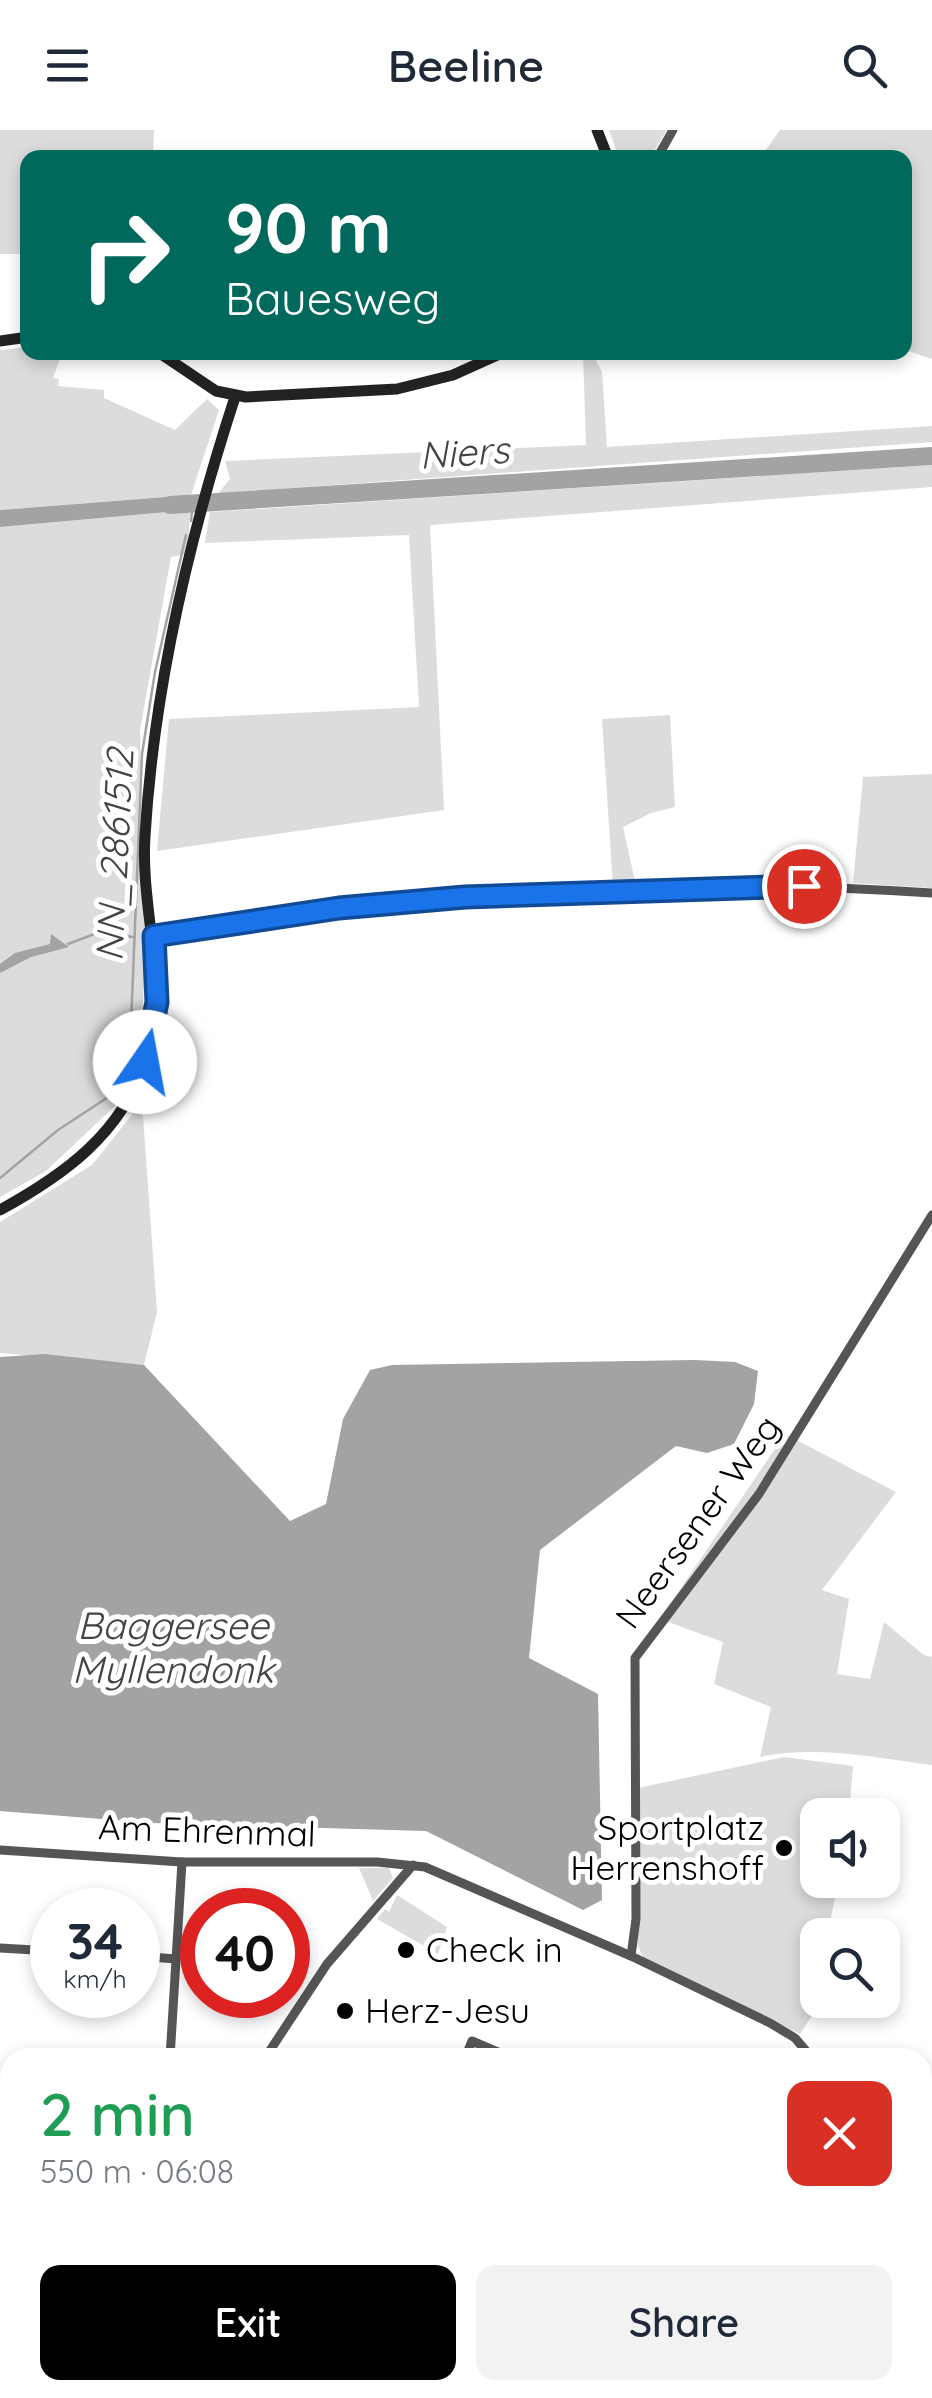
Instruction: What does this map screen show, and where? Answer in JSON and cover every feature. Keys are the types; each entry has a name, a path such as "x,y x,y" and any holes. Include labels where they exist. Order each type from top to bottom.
{"street":[{"path":"170,360 216,391 236,397 372,394 439,380 485,360"},
{"path":"0,1210 80,1159 127,1102 145,1062 155,1018 154,936 144,858 153,748 170,648 205,495 236,397"},
{"path":"154,936 339,908 465,897 833,886 932,893"},
{"name":"Neersener Weg","path":"631,1956 636,1918 635,1658 759,1494 932,1215"},
{"name":"Am Ehrenmal","path":"0,1850 182,1862 413,1865 440,1872 631,1956 789,2033 803,2048"},
{"path":"171,2048 182,1862"},
{"path":"272,2048 328,1964 413,1865"},
{"path":"0,1948 30,1950"},
{"path":"160,1958 176,1959"},
{"path":"469,2048 472,2041 488,2048"}],"shaded area":[{"path":"0,130 154,130 153,150 20,150 20,254 0,254"},
{"path":"609,130 667,130 654,150 616,150"},
{"path":"780,130 932,130 932,359 912,352 912,150 766,150"},
{"path":"20,348 20,360 59,360 53,378 59,379 58,386 104,390 104,398 175,430 207,399 219,410 191,495 0,510 0,350"},
{"path":"583,360 596,360 602,372 607,447 932,426 932,442 216,496 230,479 225,461 586,445"},
{"path":"932,465 932,487 430,525 444,810 157,851 169,719 419,707 409,535 205,543 210,512"},
{"path":"190,510 188,554 171,557 140,730 145,964 140,1055 116,1105 46,1171 0,1197 0,527"},
{"path":"670,715 675,807 651,813 623,827 636,886 613,887 602,719"},
{"path":"932,774 932,888 853,883 863,777"},
{"path":"142,1102 157,1312 144,1365 0,1353 0,1222 92,1165"},
{"path":"785,1434 896,1492 822,1590 849,1599 837,1674 870,1679 884,1622 924,1655 932,1657 932,1765 824,1752 760,1757 771,1707 714,1684 723,1642 660,1619"},
{"path":"784,1757 853,1766 850,1798 800,1798 800,1898 835,1898 831,1918 800,1918 800,2018 810,2018 800,2034 643,1957 638,1946 638,1788"},
{"path":"359,1868 389,1868 393,1878 373,1901"},
{"path":"397,1895 447,1927 438,1954 377,1919 385,1909 389,1912"}],"water":[{"path":"191,495 190,510 0,527 0,510"},
{"path":"51,934 69,947 31,957 0,973 0,964 15,953 50,944"},
{"name":"Baggersee Myllendonk","path":"45,1354 144,1365 290,1521 326,1504 343,1419 370,1370 392,1365 695,1360 735,1362 758,1371 754,1404 734,1444 707,1453 676,1446 540,1550 529,1658 598,1694 602,1900 583,1910 426,1831 152,1823 0,1811 0,1357"}],"waterway":[{"name":"Niers","path":"170,505 932,456"},
{"name":"NN_2861512","path":"191,521 193,503"},
{"name":"NN_2861512","path":"0,1178 58,1130 122,1088 129,1073 142,754 155,672 186,535"},
{"path":"68,944 97,933 133,937"}],"place":[{"name":"Sportplatz Herrenshoff","path":"784,1848"},
{"name":"Check in","path":"406,1950"},
{"name":"Herz-Jesu","path":"345,2011"}],"route":[{"path":"145,1062 157,1002 154,936 339,908 465,897 804,886"}]}
